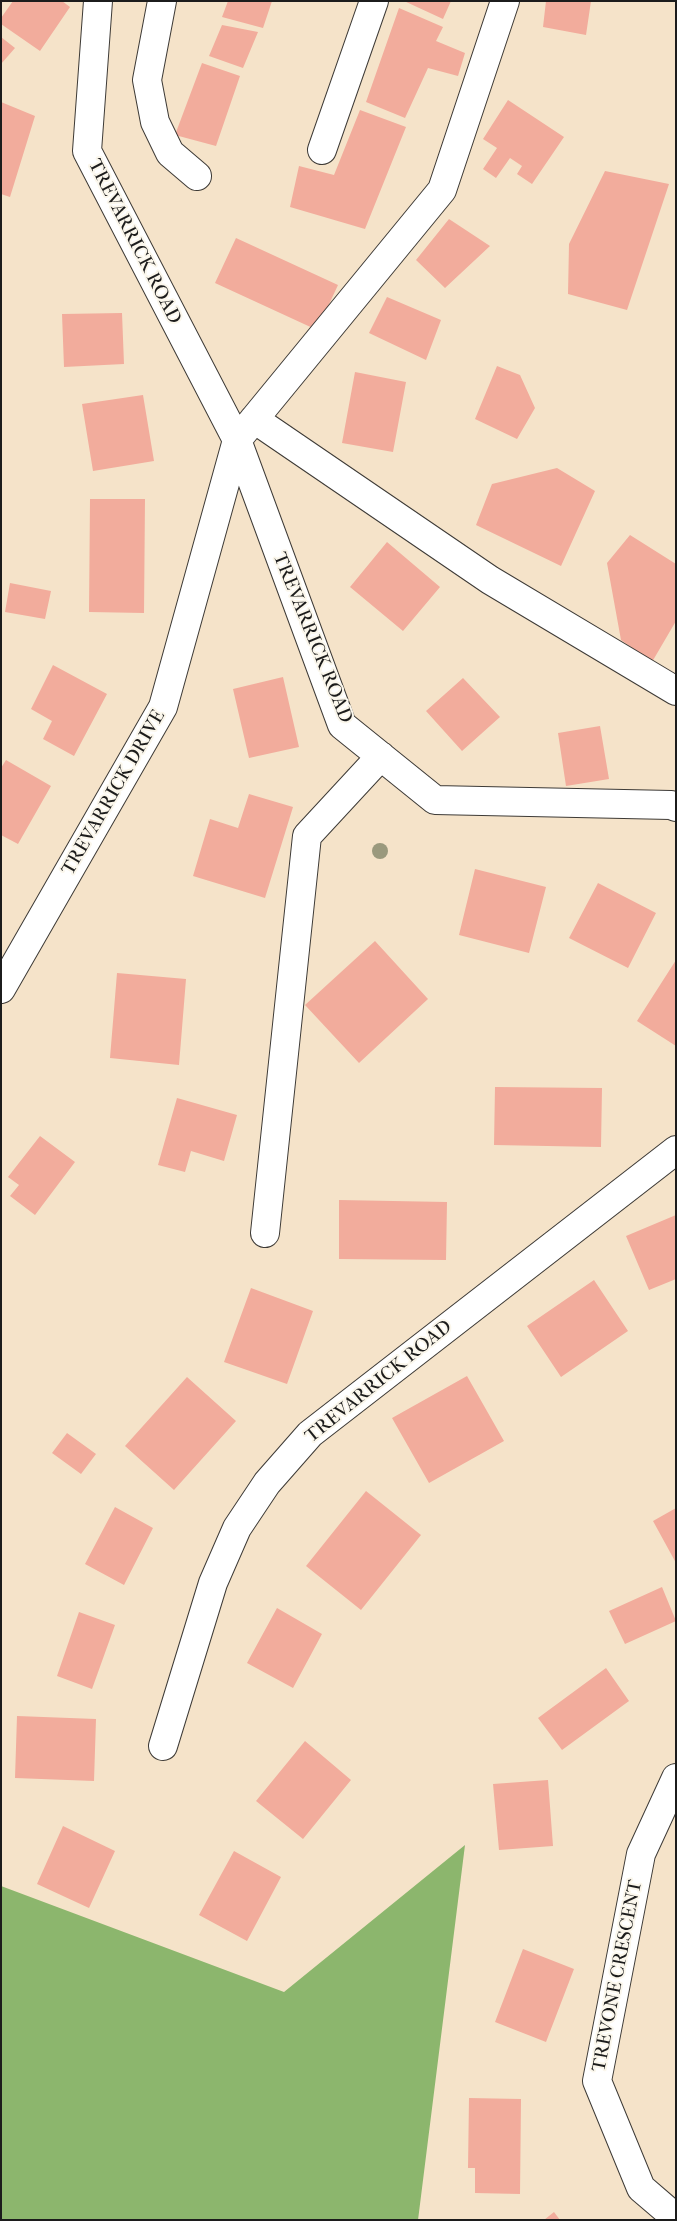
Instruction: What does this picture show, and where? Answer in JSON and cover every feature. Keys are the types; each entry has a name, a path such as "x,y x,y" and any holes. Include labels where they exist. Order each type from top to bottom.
{"street":[{"name":"TREVARRICK ROAD","path":"98,1 87,151 237,440 342,726 435,800 671,804 676,807"},
{"path":"162,1 148,80 155,122 170,154 197,176"},
{"path":"322,150 374,1"},
{"path":"237,440 442,190 504,1"},
{"path":"254,419 490,580 676,691"},
{"name":"TREVARRICK DRIVE","path":"1,989 163,707 237,440"},
{"path":"265,1233 307,836 381,756"},
{"name":"TREVARRICK ROAD","path":"163,1746 213,1583 237,1528 267,1483 310,1434 676,1150"},
{"name":"TREVONE CRESCENT","path":"676,1778 642,1854 597,2081 641,2188 676,2218"}],"green space":[{"path":"465,1845 418,2220 1,2220 1,1886 284,1992"}],"building":[{"path":"13,1 62,1 70,7 40,51 1,24 1,18"},
{"path":"228,1 272,1 263,28 222,17"},
{"path":"404,1 451,1 443,19"},
{"path":"546,1 591,1 586,35 543,27"},
{"path":"399,8 443,27 436,41 465,53 458,76 428,68 405,118 366,102"},
{"path":"222,25 258,32 243,68 209,56"},
{"path":"1,37 15,48 1,64"},
{"path":"202,63 240,76 216,146 175,135"},
{"path":"508,100 564,137 532,184 517,174 522,166 510,158 496,178 483,169 497,148 483,139"},
{"path":"1,102 35,116 10,197 1,194"},
{"path":"360,110 406,127 365,229 290,207 299,166 334,175"},
{"path":"605,171 669,184 627,310 568,294 569,244"},
{"path":"449,219 490,246 445,288 416,260"},
{"path":"236,238 338,285 317,330 215,283"},
{"path":"387,297 441,320 426,360 369,333"},
{"path":"122,313 124,364 64,367 62,314"},
{"path":"497,366 520,375 535,408 517,439 475,419"},
{"path":"355,372 406,382 393,452 342,443"},
{"path":"143,395 154,461 93,471 82,404"},
{"path":"557,468 595,491 561,566 476,525 492,484"},
{"path":"90,499 145,499 144,613 89,612"},
{"path":"630,535 676,564 676,621 652,662 621,640 607,563"},
{"path":"387,542 440,587 403,631 350,587"},
{"path":"10,583 51,591 45,619 5,612"},
{"path":"53,665 107,694 74,756 43,739 52,721 31,709"},
{"path":"283,677 299,747 249,758 233,689"},
{"path":"463,678 500,717 462,751 426,711"},
{"path":"600,726 609,779 566,786 558,733"},
{"path":"6,760 51,786 18,844 1,835 1,768"},
{"path":"249,794 293,807 265,898 193,876 210,819 238,828"},
{"path":"475,869 546,887 529,953 459,935"},
{"path":"598,883 656,913 628,968 569,938"},
{"path":"375,941 428,999 359,1063 305,1005"},
{"path":"676,960 676,1046 637,1021"},
{"path":"117,973 186,979 179,1065 110,1058"},
{"path":"495,1087 602,1088 601,1147 494,1145"},
{"path":"177,1098 237,1115 224,1161 191,1151 185,1172 158,1165"},
{"path":"40,1136 75,1162 35,1215 10,1196 19,1185 8,1177"},
{"path":"339,1200 447,1202 446,1260 339,1259"},
{"path":"676,1215 676,1279 649,1290 626,1236"},
{"path":"594,1280 628,1331 561,1377 527,1326"},
{"path":"251,1288 313,1311 287,1384 224,1362"},
{"path":"467,1376 504,1441 429,1483 392,1418"},
{"path":"187,1377 236,1421 174,1490 125,1446"},
{"path":"67,1433 96,1454 81,1474 52,1453"},
{"path":"366,1491 421,1535 361,1610 306,1566"},
{"path":"115,1507 153,1528 124,1585 85,1564"},
{"path":"676,1508 676,1563 653,1521"},
{"path":"662,1587 676,1621 625,1644 609,1611"},
{"path":"277,1608 322,1634 293,1688 247,1663"},
{"path":"79,1612 115,1625 92,1689 57,1676"},
{"path":"606,1668 629,1701 562,1750 538,1718"},
{"path":"17,1716 96,1719 94,1781 15,1778"},
{"path":"305,1741 351,1780 303,1839 256,1801"},
{"path":"548,1780 553,1846 499,1850 493,1784"},
{"path":"63,1826 115,1851 89,1908 37,1884"},
{"path":"234,1851 281,1877 247,1941 199,1915"},
{"path":"523,1949 574,1969 546,2042 495,2022"},
{"path":"469,2098 521,2099 520,2194 475,2193 475,2168 468,2168"},
{"path":"554,2212 560,2220 544,2220"}]}
